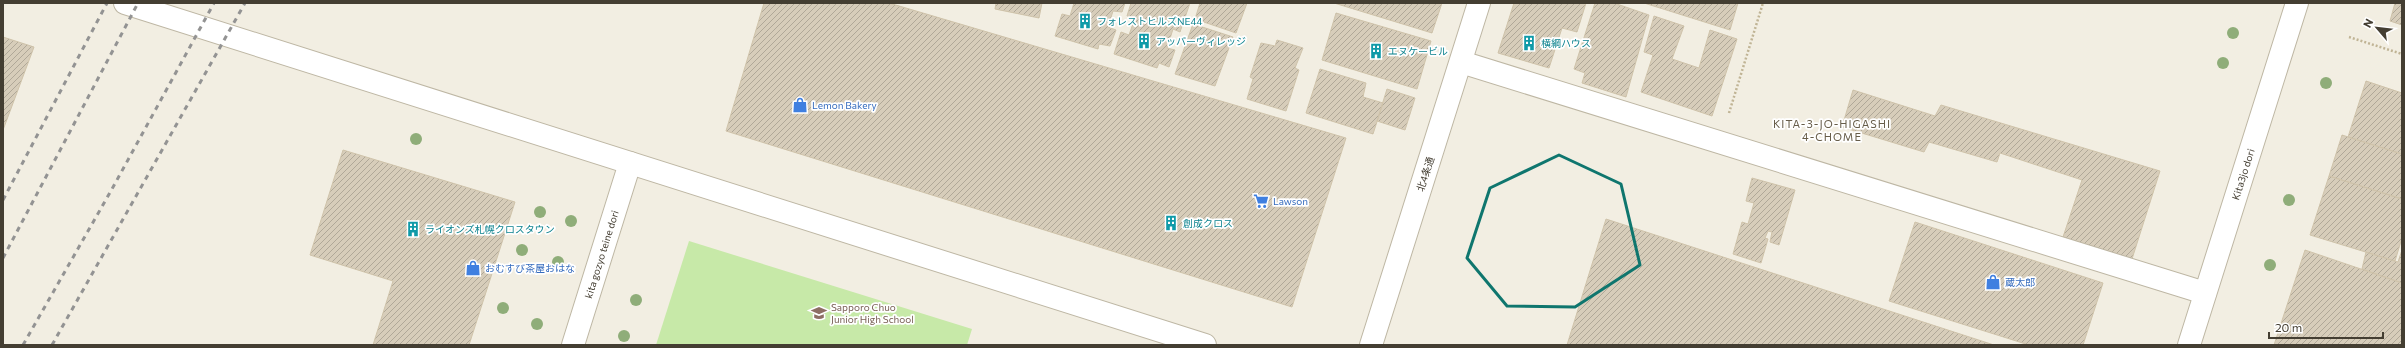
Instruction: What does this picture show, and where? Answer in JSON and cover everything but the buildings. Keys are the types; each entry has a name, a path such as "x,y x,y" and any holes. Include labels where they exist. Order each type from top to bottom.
{"street":[{"path":"125,3 1205,345"},
{"name":"北4条通","path":"1371,345 1479,3"},
{"name":"Kita3jo dori","path":"2189,345 2297,3"},
{"path":"1461,62 2205,293"},
{"name":"kita gozyo teine dori","path":"573,345 630,163"}],"path":[{"path":"1720,142 1763,3"},
{"path":"2348,37 2402,54"}],"highlighted area":[{"path":"1559,155 1621,184 1640,265 1575,307 1507,306 1467,258 1490,188"}],"green space":[{"name":"Sapporo Chuo Junior High School","path":"689,241 972,329 967,345 656,345"}],"railway":[{"path":"3,200 107,3"},
{"path":"3,258 138,3"},
{"path":"23,345 112,189 214,3"},
{"path":"52,345 245,3"}],"place":[{"name":"フォレストヒルズNE44","path":"1085,21"},
{"name":"アッパーヴィレッジ","path":"1144,41"},
{"name":"横綱ハウス","path":"1529,43"},
{"name":"エヌケービル","path":"1376,51"},
{"name":"Lemon Bakery","path":"800,105"},
{"name":"Lawson","path":"1261,201"},
{"name":"創成クロス","path":"1171,223"},
{"name":"ライオンズ札幌クロスタウン","path":"413,229"},
{"name":"おむすび茶屋おはな","path":"473,268"},
{"name":"蔵太郎","path":"1993,282"},
{"name":"Sapporo Chuo Junior High School","path":"819,313"}],"district":[{"name":"KITA-3-JO-HIGASHI 4-CHOME","path":"1832,130"}]}
